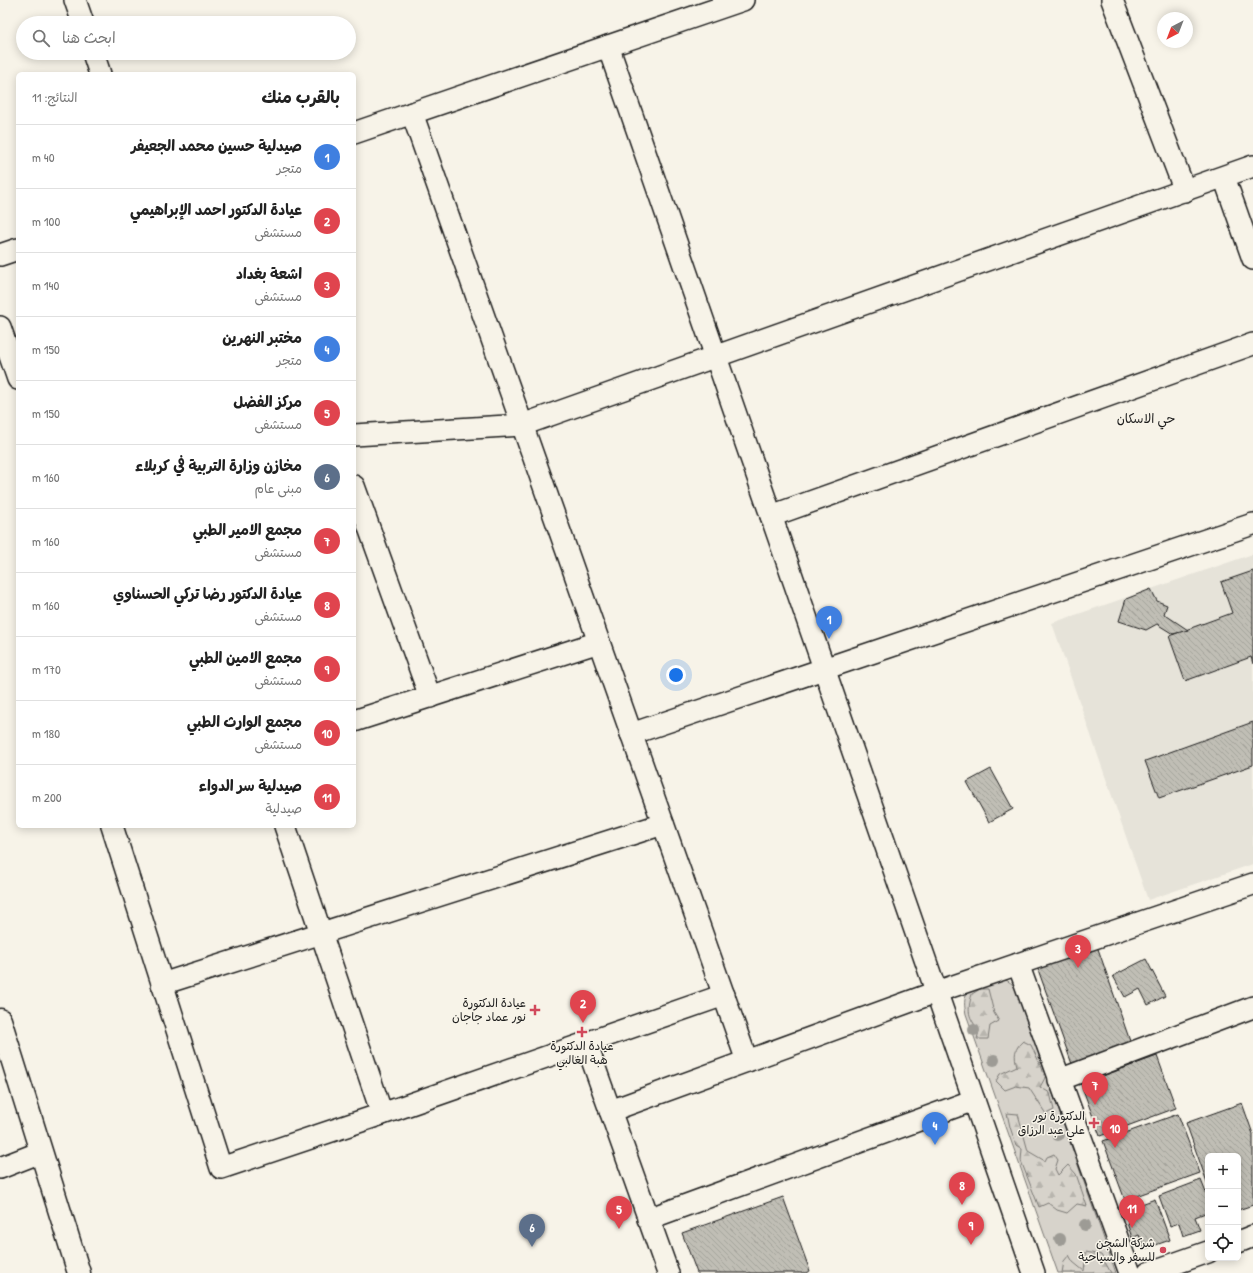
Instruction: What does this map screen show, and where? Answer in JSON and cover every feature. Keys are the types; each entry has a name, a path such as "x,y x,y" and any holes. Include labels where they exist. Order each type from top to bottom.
{"street":[{"path":"75,0 81,16"},
{"path":"356,132 743,0"},
{"path":"1112,0 1185,191"},
{"path":"608,46 1034,1273"},
{"path":"95,60 99,72"},
{"path":"412,114 747,1061"},
{"path":"356,435 522,426 1253,166"},
{"path":"1224,176 1253,259"},
{"path":"0,255 16,249"},
{"path":"0,326 16,373"},
{"path":"771,516 1253,344"},
{"path":"356,492 430,697"},
{"path":"631,734 1253,524"},
{"path":"356,720 599,642"},
{"path":"162,984 663,824"},
{"path":"113,828 221,1168 382,1114 724,995"},
{"path":"286,828 382,1114"},
{"path":"610,1111 936,992 1253,884"},
{"path":"1018,964 1130,1273"},
{"path":"1059,1080 1253,1007"},
{"path":"0,1020 79,1273"},
{"path":"586,1043 668,1273"},
{"path":"648,1219 974,1100"},
{"path":"0,1168 41,1152"},
{"path":"1241,1241 1253,1236"},
{"path":"1148,1273 1205,1253"}],"shaded area":[{"path":"1253,554 1253,864 1148,900 1052,623"}],"green space":[{"path":"1003,979 1011,983 1016,989 1116,1273 1058,1273 965,1011 967,992"},
{"path":"980,989 988,989 994,1013 999,1021 990,1026 988,1039 977,1039 979,1031 971,1017 969,1010 972,994"},
{"path":"1023,1041 1031,1045 1042,1068 1045,1078 1040,1087 1050,1093 1054,1110 1046,1114 1029,1088 1016,1086 1005,1090 996,1081 1000,1074 1017,1066 1015,1059 1016,1050"},
{"path":"1007,1113 1018,1114 1028,1151 1045,1161 1047,1157 1054,1154 1058,1160 1055,1169 1058,1175 1068,1165 1076,1174 1087,1206 1077,1204 1067,1213 1057,1210 1048,1203 1039,1207 1021,1161 1022,1149 1016,1145"},
{"path":"1086,1252 1101,1255 1111,1273 1062,1273 1064,1261 1069,1255 1073,1262 1084,1271"}],"building":[{"path":"1253,571 1253,664 1251,657 1185,681 1169,636 1232,613 1221,582"},
{"path":"1151,589 1157,601 1167,605 1164,614 1188,630 1173,634 1157,624 1146,630 1119,621 1126,599"},
{"path":"1253,722 1253,765 1159,798 1145,761"},
{"path":"991,769 1013,809 989,822 967,782"},
{"path":"1096,943 1131,1044 1072,1064 1036,964"},
{"path":"1146,959 1165,996 1148,1005 1140,989 1125,997 1113,976"},
{"path":"1157,1056 1176,1108 1100,1136 1081,1084"},
{"path":"1242,1103 1253,1134 1253,1205 1241,1209 1241,1153 1205,1153 1205,1177 1186,1123"},
{"path":"1178,1114 1200,1173 1125,1200 1103,1141"},
{"path":"1201,1180 1205,1190 1205,1213 1195,1217 1200,1230 1183,1236 1179,1223 1170,1226 1159,1196"},
{"path":"783,1197 810,1271 805,1273 697,1273 682,1233"},
{"path":"1155,1199 1170,1240 1144,1249 1139,1235 1132,1238 1127,1223 1132,1220 1128,1209"}],"place":[{"name":"صيدلية حسين محمد الجعيفر","path":"829,639"},
{"name":"اشعة بغداد","path":"1078,968"},
{"name":"عيادة الدكتورة نور عماد جاجان","path":"535,1010"},
{"name":"عيادة الدكتور احمد الإبراهيمي","path":"583,1023"},
{"name":"عيادة الدكتورة هبة الغالبي","path":"582,1032"},
{"name":"مجمع الامير الطبي","path":"1095,1105"},
{"name":"الدكتورة نور علي عبد الرزاق","path":"1094,1123"},
{"name":"مختبر النهرين","path":"935,1145"},
{"name":"مجمع الوارث الطبي","path":"1115,1148"},
{"name":"عيادة الدكتور رضا تركي الحسناوي","path":"962,1205"},
{"name":"صيدلية سر الدواء","path":"1132,1228"},
{"name":"مركز الفضل","path":"619,1229"},
{"name":"مجمع اﻻمين الطبي","path":"971,1245"},
{"name":"مخازن وزارة التربية في كربلاء","path":"532,1247"},
{"name":"شركة الشجن للسفر والسياحية","path":"1163,1250"}],"district":[{"name":"حي الاسكان","path":"1146,418"}]}
